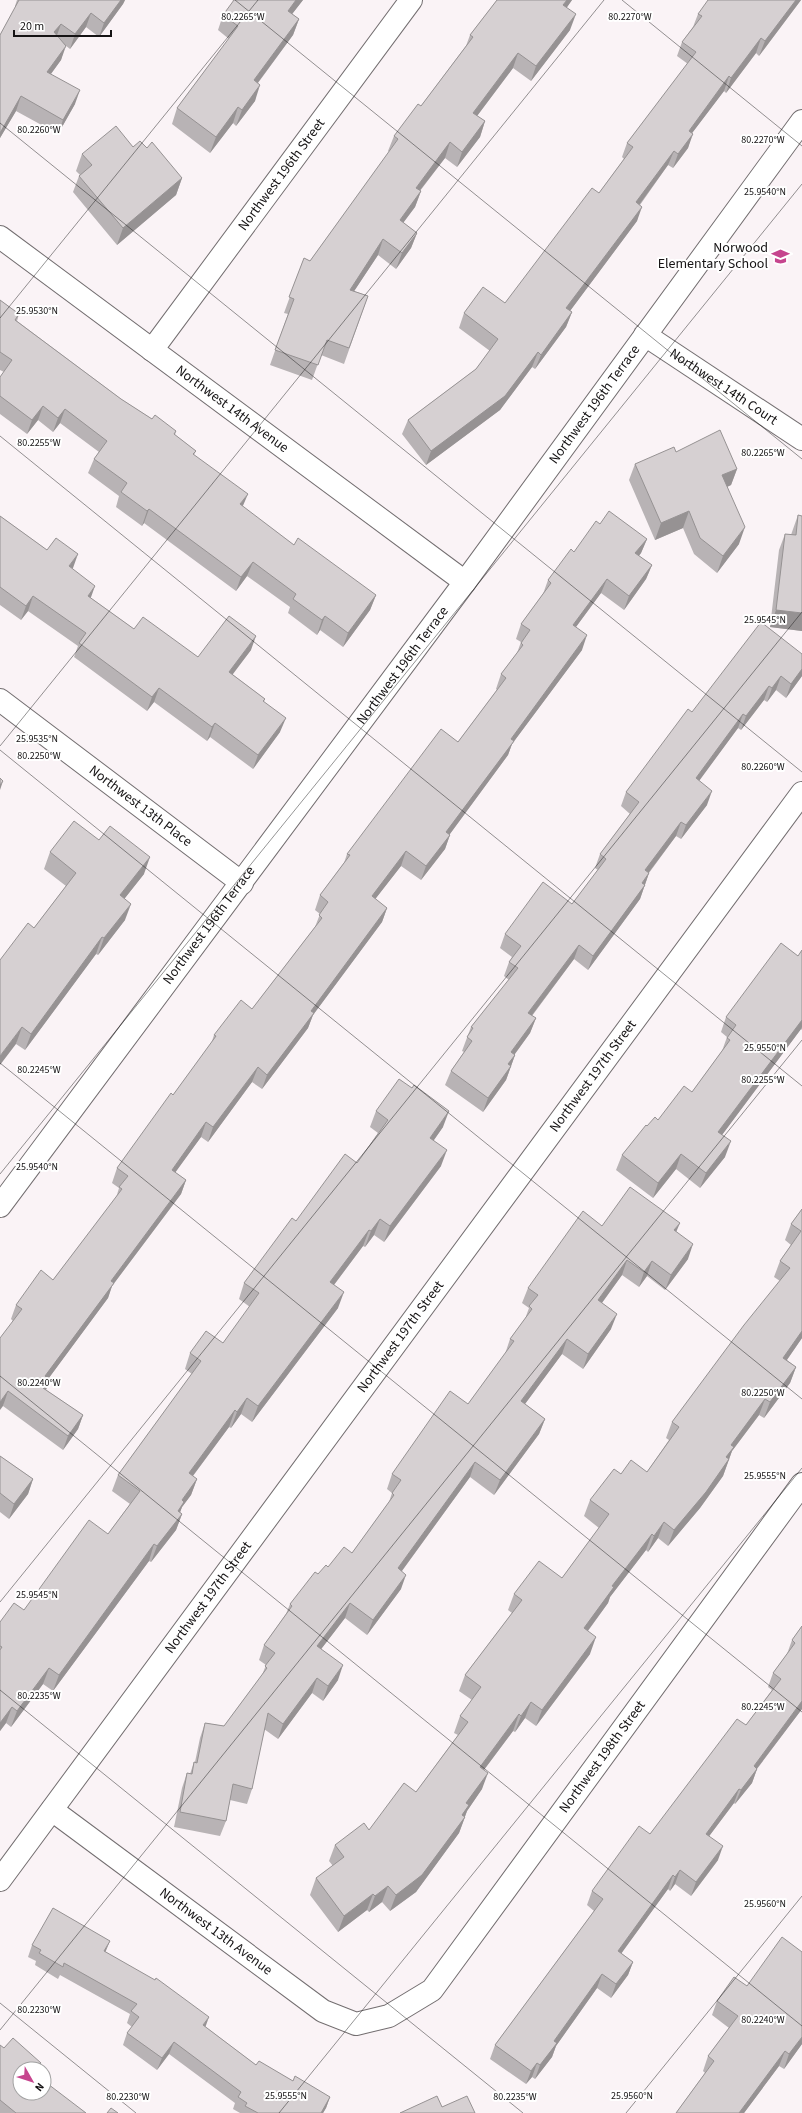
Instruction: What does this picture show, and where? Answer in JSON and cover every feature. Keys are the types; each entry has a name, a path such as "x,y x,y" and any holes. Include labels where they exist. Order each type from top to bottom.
{"street":[{"name":"Northwest 196th Street","path":"152,350 411,0"},
{"name":"Northwest 196th Terrace","path":"0,1206 465,582 802,121"},
{"name":"Northwest 14th Avenue","path":"0,237 465,582"},
{"name":"Northwest 14th Court","path":"645,335 802,439"},
{"name":"Northwest 13th Place","path":"0,700 242,883"},
{"name":"Northwest 197th Street","path":"0,1880 802,793"},
{"name":"Northwest 198th Street","path":"389,2016 432,1990 802,1484"},
{"name":"Northwest 13th Avenue","path":"52,1810 322,2011 356,2024 389,2016"}],"building":[{"path":"19,0 121,0 104,23 91,13 75,34 61,24 54,32 66,46 47,72 80,90 63,120 21,96 0,133 0,35"},
{"path":"234,0 296,0 288,11 299,19 254,80 260,85 242,110 238,107 216,137 177,108 238,26 223,15"},
{"path":"497,0 567,0 563,5 576,14 536,66 518,53 473,113 485,121 462,152 450,142 416,188 421,191 400,220 417,233 402,253 383,239 350,290 368,296 349,348 327,340 318,365 275,350 294,299 289,297 304,258 310,261 398,139 394,136 418,104 421,106 473,37 470,35"},
{"path":"708,0 796,0 765,41 761,38 731,78 729,76 689,131 693,134 678,154 674,151 636,202 642,207 566,308 572,312 541,355 538,352 505,396 431,451 408,420 476,369 498,339 464,313 483,287 505,303 592,188 599,193 633,147 627,143 696,52 682,42 702,16 698,14"},
{"path":"116,126 133,147 140,141 147,148 152,142 182,178 123,228 79,176 92,165 82,154"},
{"path":"0,300 19,314 15,320 121,399 152,419 155,415 176,431 174,434 196,451 193,454 248,494 240,504 294,545 298,538 376,595 348,633 325,616 322,620 293,599 296,594 253,562 241,577 149,509 147,511 121,492 127,483 94,459 107,441 65,409 58,418 43,406 32,420 0,396 0,377 12,360 0,352"},
{"path":"720,430 737,469 722,475 745,527 723,556 700,538 689,511 661,523 635,464 674,447 676,452"},
{"path":"609,511 647,539 635,553 652,565 629,596 607,579 573,625 587,635 511,739 514,741 446,832 450,835 426,866 406,851 372,896 387,908 311,1011 314,1013 267,1075 258,1067 213,1127 206,1122 172,1170 186,1180 111,1281 114,1283 45,1376 50,1380 43,1388 83,1415 68,1436 8,1391 0,1402 0,1338 22,1309 16,1305 41,1270 53,1280 122,1189 119,1187 128,1176 117,1168 171,1093 173,1095 216,1036 214,1035 241,1000 252,1009 322,918 319,915 328,902 320,895 350,855 347,854 441,729 458,742 506,678 501,674 523,645 521,643 530,630 521,624 551,583 548,580 571,549 574,552 596,521 600,524"},
{"path":"798,515 802,516 802,613 776,610 785,534 796,535"},
{"path":"0,516 47,550 56,538 78,554 69,566 95,586 88,596 134,629 143,617 198,657 229,616 256,636 229,672 265,699 263,701 286,718 258,755 215,723 212,727 159,688 152,697 79,643 86,633 33,596 26,606 0,587"},
{"path":"761,622 802,654 802,669 791,684 781,676 772,688 769,686 746,716 743,714 696,778 712,791 686,825 681,822 645,870 649,873 642,883 645,885 593,956 579,945 528,1013 536,1018 511,1052 515,1055 508,1064 511,1066 488,1098 451,1071 472,1041 467,1037 473,1028 471,1027 518,968 509,962 521,946 505,934 543,882 572,904 606,859 600,854 639,802 626,792 688,709 692,712"},
{"path":"0,778 3,781 0,785"},
{"path":"74,821 99,840 110,826 150,857 120,895 131,904 104,938 102,937 31,1034 22,1027 0,1056 0,960 28,923 34,928 76,873 50,852"},
{"path":"781,943 798,956 802,950 802,1020 718,1132 731,1141 706,1173 681,1154 658,1183 622,1155 646,1125 647,1126 655,1117 658,1120 684,1086 692,1092 730,1040 727,1038 736,1025 726,1017"},
{"path":"399,1079 412,1088 414,1085 449,1111 430,1138 447,1150 390,1226 380,1219 371,1231 369,1230 330,1282 344,1292 258,1406 247,1398 237,1412 235,1410 189,1473 197,1479 182,1500 184,1502 178,1511 182,1514 157,1546 154,1544 59,1675 49,1668 17,1711 12,1707 0,1723 0,1650 2,1647 0,1646 0,1622 14,1603 24,1610 89,1520 108,1534 140,1491 118,1475 201,1361 190,1353 206,1331 223,1343 259,1293 244,1283 292,1218 296,1221 345,1154 357,1163 388,1120 376,1111"},
{"path":"630,1187 680,1223 674,1230 693,1244 671,1275 652,1261 644,1272 627,1260 598,1300 617,1314 588,1354 567,1339 521,1401 545,1419 500,1480 475,1462 398,1568 406,1575 373,1620 350,1603 317,1646 343,1665 328,1686 317,1678 283,1724 268,1713 252,1789 233,1784 226,1821 180,1812 187,1773 192,1774 194,1762 197,1763 205,1723 224,1726 267,1668 265,1666 275,1653 264,1645 292,1606 290,1604 315,1572 318,1574 326,1565 328,1567 344,1547 352,1553 394,1495 392,1493 401,1480 392,1474 450,1391 468,1404 514,1341 510,1339 532,1309 529,1306 538,1295 528,1288 583,1211 602,1226"},
{"path":"802,1209 802,1331 783,1358 796,1367 770,1402 765,1399 731,1445 734,1447 726,1457 729,1459 706,1492 674,1530 664,1522 654,1536 652,1534 612,1586 614,1587 584,1628 596,1637 542,1710 531,1702 521,1716 519,1714 480,1767 488,1773 466,1803 469,1805 462,1815 465,1817 422,1875 396,1895 388,1886 375,1896 373,1894 344,1916 316,1878 344,1857 335,1845 364,1823 369,1830 404,1783 416,1792 468,1722 460,1716 481,1687 465,1675 522,1600 514,1594 539,1561 562,1578 609,1514 590,1500 614,1469 621,1474 631,1460 647,1472 679,1427 672,1422 744,1325 790,1268 780,1261 801,1231 791,1224"},
{"path":"0,1456 33,1479 14,1504 0,1493"},
{"path":"802,1626 802,1701 754,1766 757,1769 741,1790 739,1789 706,1834 723,1846 696,1882 680,1870 675,1877 673,1875 618,1951 633,1962 616,1984 602,1974 554,2041 557,2043 540,2065 537,2063 531,2071 495,2045 603,1899 592,1891 639,1826 650,1834 737,1719 746,1725 781,1679 773,1673 795,1643 792,1640"},
{"path":"53,1908 110,1941 104,1951 155,1980 156,1978 209,2017 203,2025 256,2065 259,2061 293,2081 295,2076 330,2097 321,2113 258,2113 245,2106 247,2103 238,2097 241,2092 174,2042 162,2058 127,2033 139,2017 131,2011 137,2004 64,1963 63,1967 39,1953 41,1950 32,1945"},
{"path":"782,1937 802,1952 802,2037 789,2054 785,2051 739,2113 676,2113 714,2061 708,2056 738,2016 717,2001 734,1977 747,1986"},
{"path":"13,2038 39,2061 12,2061 12,2101 52,2101 52,2087 86,2113 16,2113 0,2100 0,2045 4,2048"},
{"path":"437,2096 442,2107 467,2096 475,2113 400,2113"},
{"path":"111,2108 118,2113 107,2113"}],"place":[{"name":"Norwood Elementary School","path":"781,256"}]}
